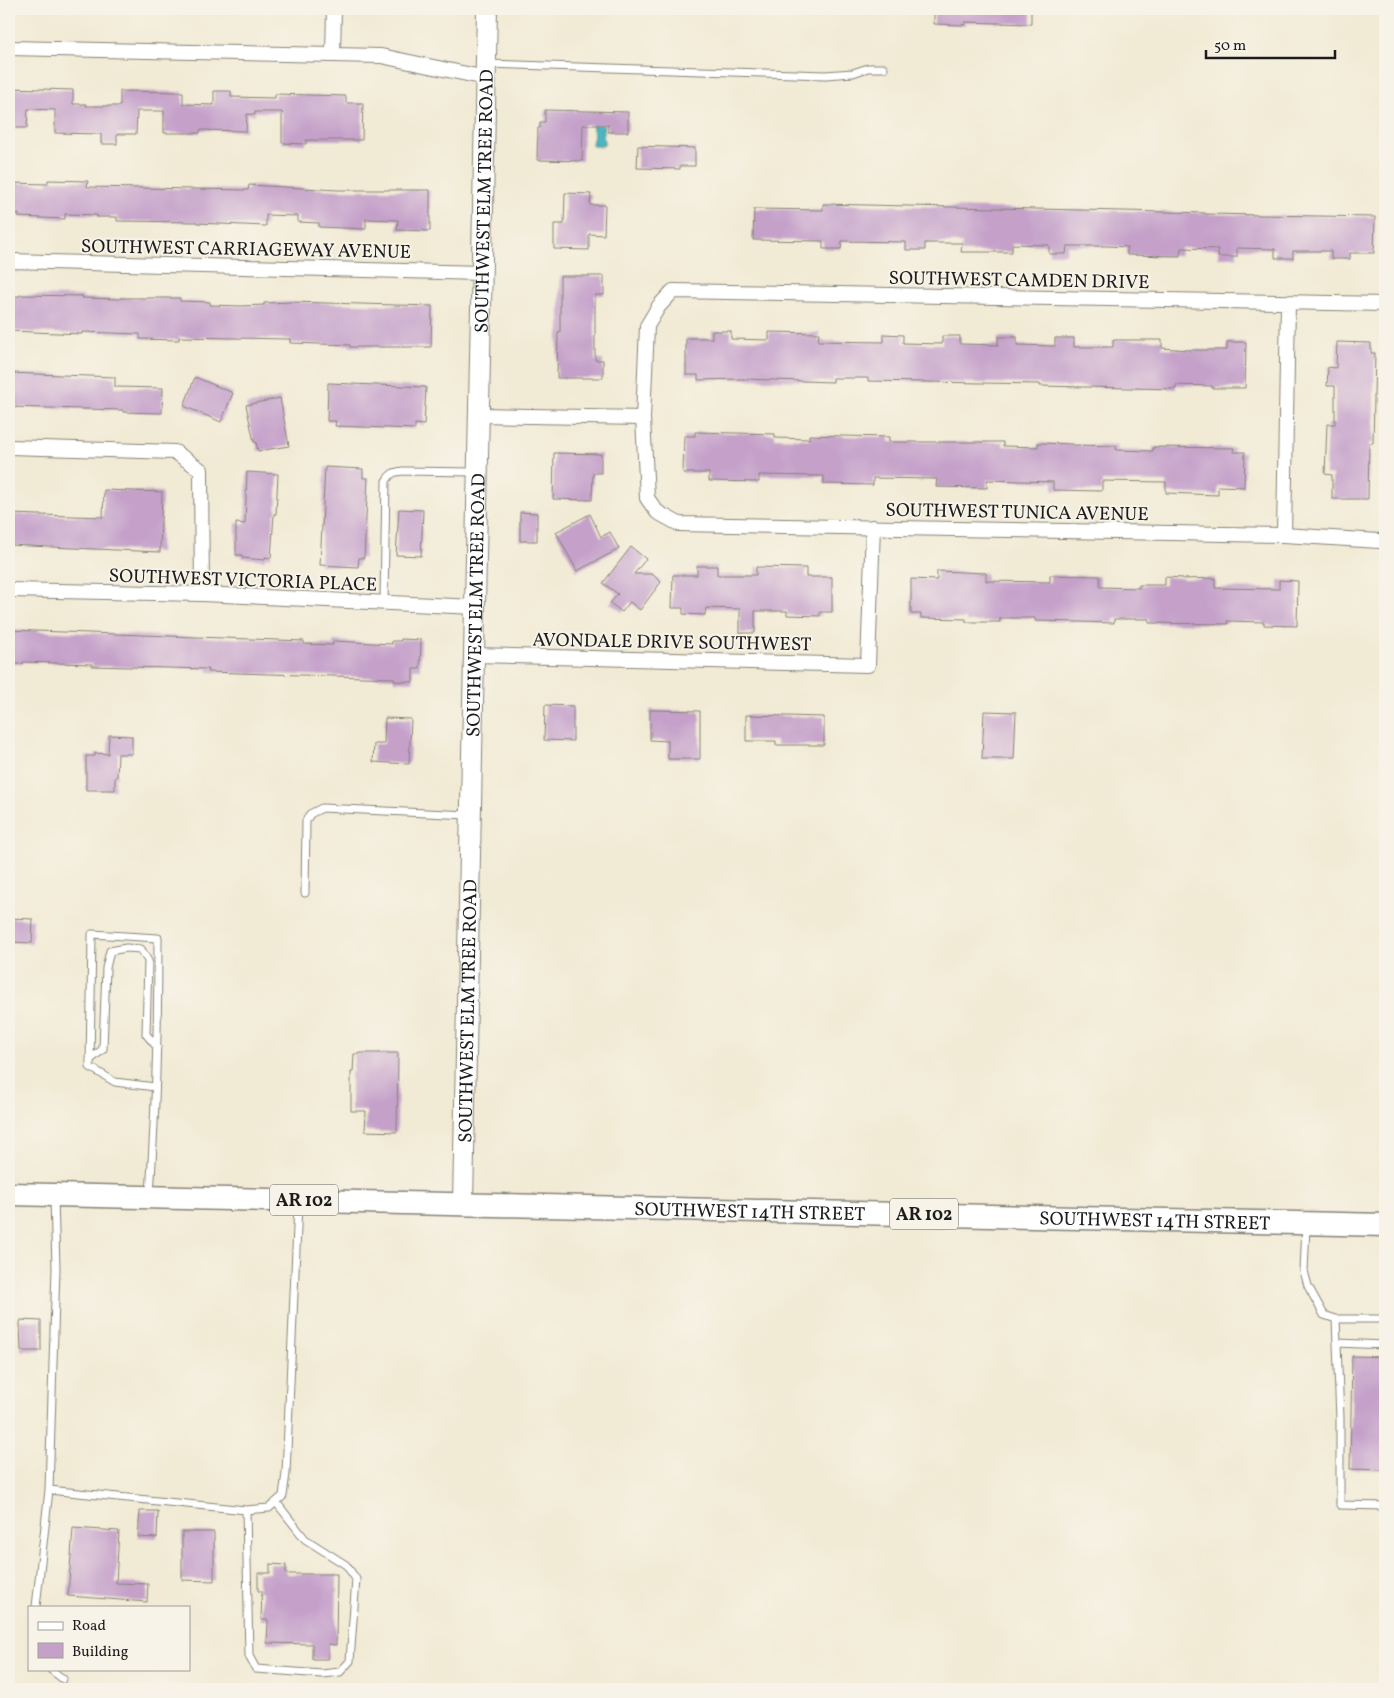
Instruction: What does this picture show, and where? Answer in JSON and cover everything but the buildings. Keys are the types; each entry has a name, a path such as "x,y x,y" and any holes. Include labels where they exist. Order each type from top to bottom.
{"main road":[{"name":"AR 102","path":"9,1194 147,1198"},
{"name":"SOUTHWEST 14TH STREET","path":"147,1198 464,1203 1385,1225"}],"street":[{"path":"333,55 334,9"},
{"name":"SOUTHWEST ELM TREE ROAD","path":"464,1203 487,9"},
{"path":"9,48 381,56 486,71"},
{"name":"SOUTHWEST CARRIAGEWAY AVENUE","path":"9,261 482,273"},
{"name":"SOUTHWEST CAMDEN DRIVE","path":"643,418 647,326 659,306 673,291 1385,304"},
{"path":"1284,535 1288,303"},
{"path":"479,415 643,418"},
{"name":"SOUTHWEST TUNICA AVENUE","path":"643,418 647,498 657,512 679,524 1284,535 1379,541"},
{"path":"9,446 175,452 201,470 202,594"},
{"name":"AVONDALE DRIVE SOUTHWEST","path":"474,655 868,665 873,528"},
{"name":"SOUTHWEST VICTORIA PLACE","path":"9,590 202,594 475,607"}],"lane":[{"path":"486,71 825,75 853,73 868,68 884,68"},
{"path":"384,602 386,481 390,474 404,471 478,472"},
{"path":"305,893 306,821 310,814 322,808 471,815"},
{"path":"147,1198 155,1087 157,1047 158,938 92,934 90,1067 115,1082 155,1087"},
{"path":"90,1060 103,1049 106,968 110,951 126,948 141,949 148,961 146,1034 157,1047"},
{"path":"36,1606 49,1490 56,1268 54,1195"},
{"path":"49,1490 246,1510 269,1508 284,1496 298,1200"},
{"path":"1306,1224 1304,1271 1308,1286 1324,1315 1336,1319 1385,1319"},
{"path":"1336,1319 1340,1418 1340,1505 1385,1506"},
{"path":"1337,1343 1385,1345"},
{"path":"246,1510 249,1656 256,1669 322,1674 340,1672 350,1661 356,1579 346,1565 305,1539 276,1502"},
{"path":"51,1670 63,1680"}],"water":[{"path":"605,122 603,130 604,144 593,146 592,123"}]}
